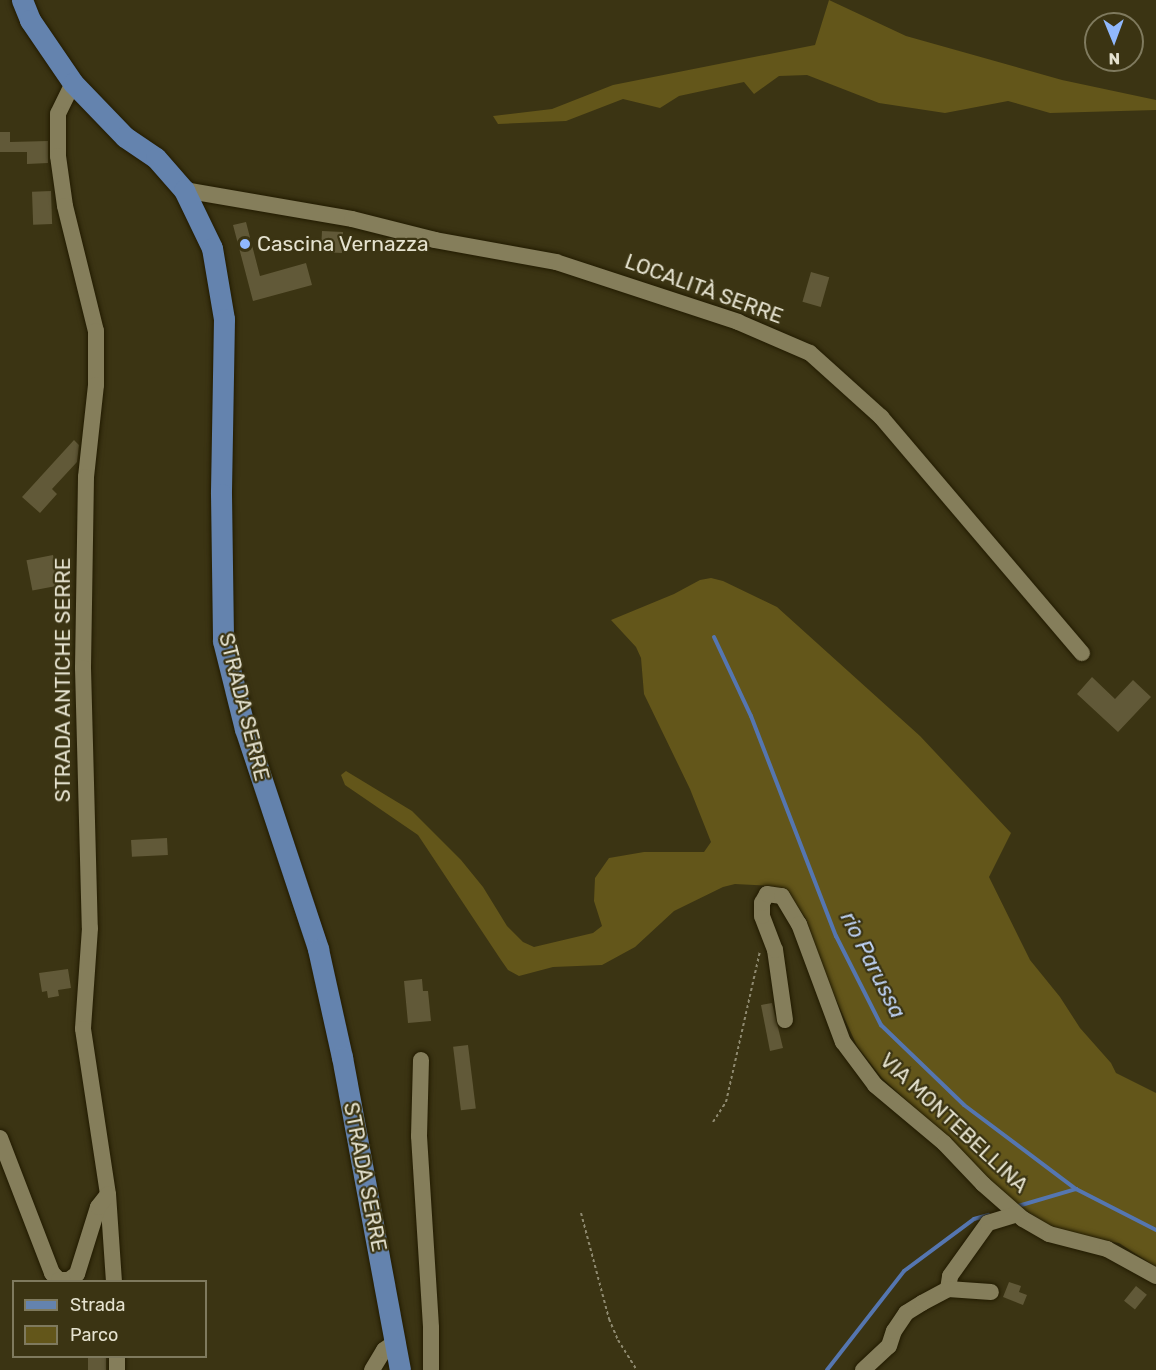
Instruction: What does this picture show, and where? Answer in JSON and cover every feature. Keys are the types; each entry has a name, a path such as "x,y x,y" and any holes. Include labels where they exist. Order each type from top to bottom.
{"main road":[{"name":"STRADA SERRE","path":"22,0 30,20 73,83 125,137 156,158 184,190 212,248 224,319 220,494 223,641 245,729 318,950 342,1057 400,1370"}],"street":[{"name":"STRADA ANTICHE SERRE","path":"73,83 58,114 58,156 64,206 96,331 96,385 86,477 83,668 90,928 83,1029 108,1194 114,1280"},
{"name":"LOCALITÀ SERRE","path":"184,190 352,219 435,240 556,262 738,322 810,353 881,417 1082,653"},
{"name":"VIA MONTEBELLINA","path":"785,1020 773,944 762,916 762,903 767,894 782,896 799,924 843,1042 875,1085 944,1143 1017,1214 1049,1234 1107,1249 1156,1276"},
{"path":"421,1060 419,1136 431,1328 431,1370"},
{"path":"0,1138 52,1273 59,1280 69,1280 77,1274 98,1207 108,1194"},
{"path":"948,1289 950,1276 988,1223 1017,1214"},
{"path":"863,1370 889,1346 894,1330 906,1313 948,1289 991,1292"},
{"path":"372,1370 384,1350 396,1342"}],"path":[{"path":"713,1122 726,1102 736,1065 759,951 773,944"},
{"path":"580,1213 609,1319 618,1341 637,1370"}],"green space":[{"path":"829,0 906,36 1062,80 1156,100 1156,110 1050,113 1008,101 945,113 879,103 807,75 779,76 754,94 744,82 679,96 660,108 623,99 566,121 498,124 493,116 552,109 613,85 815,45"},
{"path":"711,578 723,581 777,607 920,736 1011,833 989,877 1030,960 1060,997 1080,1028 1111,1063 1116,1073 1156,1093 1156,1267 1119,1243 1083,1237 1050,1226 1009,1200 975,1164 882,1078 857,1046 829,984 806,919 792,898 782,890 771,886 735,884 723,887 674,911 635,947 602,965 553,967 519,976 508,970 418,835 345,785 341,775 346,771 412,811 461,860 483,887 507,926 523,942 534,947 593,933 602,926 594,901 595,878 609,858 644,852 704,852 711,842 690,789 644,694 641,658 636,647 611,620 674,594 700,580"}],"building":[{"path":"0,132 10,132 10,142 48,141 48,163 27,164 27,152 0,152"},
{"path":"51,191 52,224 33,225 32,192"},
{"name":"Cascina Vernazza","path":"246,222 260,276 306,263 312,285 253,301 233,225"},
{"path":"322,231 343,232 342,253 321,252"},
{"path":"811,272 829,277 821,307 802,302"},
{"path":"74,440 79,445 77,462 52,489 57,494 40,513 22,497"},
{"path":"53,555 59,585 32,591 26,560"},
{"path":"1092,677 1115,699 1133,680 1151,697 1118,732 1077,694"},
{"path":"167,838 168,855 132,857 131,840"},
{"path":"68,969 71,988 58,990 59,996 48,998 47,991 42,992 39,973"},
{"path":"422,979 423,991 428,991 431,1021 408,1023 404,981"},
{"path":"772,1003 783,1048 770,1051 761,1005"},
{"path":"468,1045 476,1109 461,1110 453,1047"},
{"path":"1009,1282 1021,1286 1019,1292 1027,1295 1023,1305 1003,1297"},
{"path":"1136,1286 1147,1295 1135,1310 1124,1301"},
{"path":"88,1358 106,1358 106,1370 88,1370"}],"waterway":[{"name":"rio Parussa","path":"714,637 751,716 836,936 881,1025 964,1105 1076,1189 1156,1230"},
{"path":"1015,1207 1076,1189"},
{"path":"827,1370 904,1271 974,1219 988,1215"}],"place":[{"name":"Cascina Vernazza","path":"245,244"}]}
